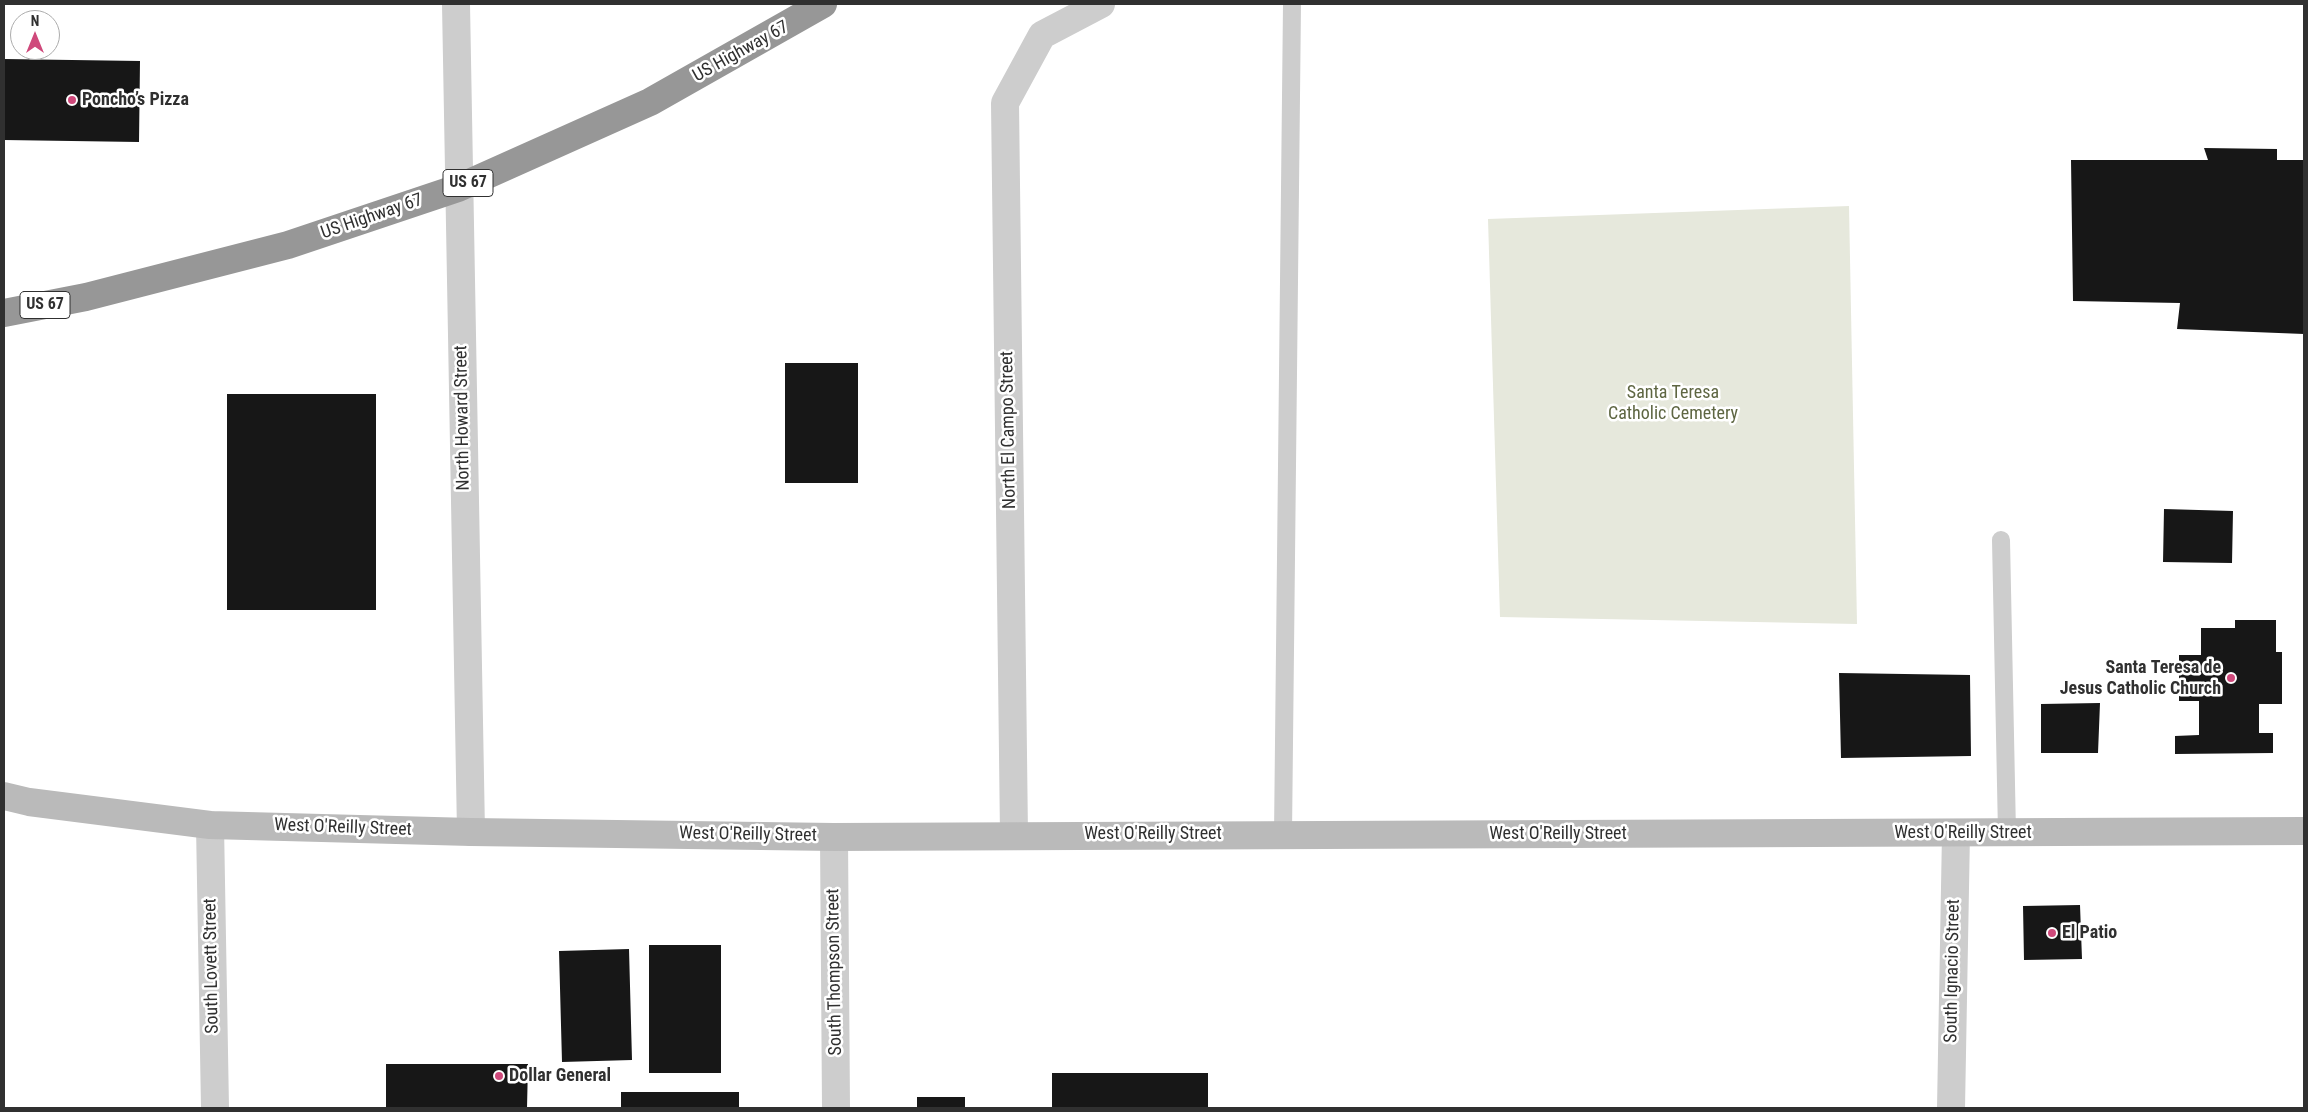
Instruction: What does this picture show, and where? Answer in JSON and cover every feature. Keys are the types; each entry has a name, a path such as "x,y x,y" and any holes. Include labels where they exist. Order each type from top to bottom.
{"highway":[{"name":"US Highway 67","path":"4,314 86,297 288,245 458,188 650,102 823,4"}],"main road":[{"name":"West O'Reilly Street","path":"4,796 29,802 210,825 471,832 834,837 2304,831"}],"street":[{"name":"North Howard Street","path":"456,4 471,832"},
{"name":"North El Campo Street","path":"1014,835 1005,104 1042,35 1101,4"},
{"name":"South Lovett Street","path":"210,825 215,1108"},
{"name":"South Ignacio Street","path":"1951,1108 1956,833"},
{"name":"South Thompson Street","path":"834,837 836,1108"}],"lane":[{"path":"1283,834 1292,4"},
{"path":"2001,540 2006,833"}],"green space":[{"name":"Santa Teresa Catholic Cemetery","path":"1849,206 1857,624 1500,617 1488,219"}],"building":[{"name":"Poncho’s Pizza","path":"4,59 140,61 139,142 4,140"},
{"path":"2204,148 2277,149 2277,160 2304,160 2304,334 2177,329 2180,303 2073,301 2071,160 2208,160"},
{"path":"785,363 858,363 858,483 785,483"},
{"path":"227,394 376,394 376,610 227,610"},
{"path":"2164,509 2233,511 2232,563 2163,562"},
{"name":"Santa Teresa de Jesus Catholic Church","path":"2235,620 2276,620 2276,652 2282,652 2282,704 2259,704 2259,733 2273,733 2273,753 2175,754 2175,736 2199,735 2199,701 2179,701 2179,655 2201,655 2201,628 2235,628"},
{"path":"1839,673 1970,675 1971,756 1841,758"},
{"path":"2100,703 2098,753 2041,753 2041,704"},
{"name":"El Patio","path":"2080,905 2082,959 2024,960 2023,906"},
{"path":"649,945 721,945 721,1073 649,1073"},
{"path":"629,949 632,1060 562,1062 559,951"},
{"path":"386,1064 528,1064 527,1108 386,1108"},
{"path":"1052,1073 1208,1073 1208,1108 1052,1108"},
{"path":"621,1092 739,1092 739,1108 621,1108"},
{"path":"917,1097 965,1097 965,1108 917,1108"}],"place":[{"name":"Poncho’s Pizza","path":"72,100"},
{"name":"Santa Teresa de Jesus Catholic Church","path":"2231,678"},
{"name":"El Patio","path":"2052,933"},
{"name":"Dollar General","path":"499,1076"}]}
